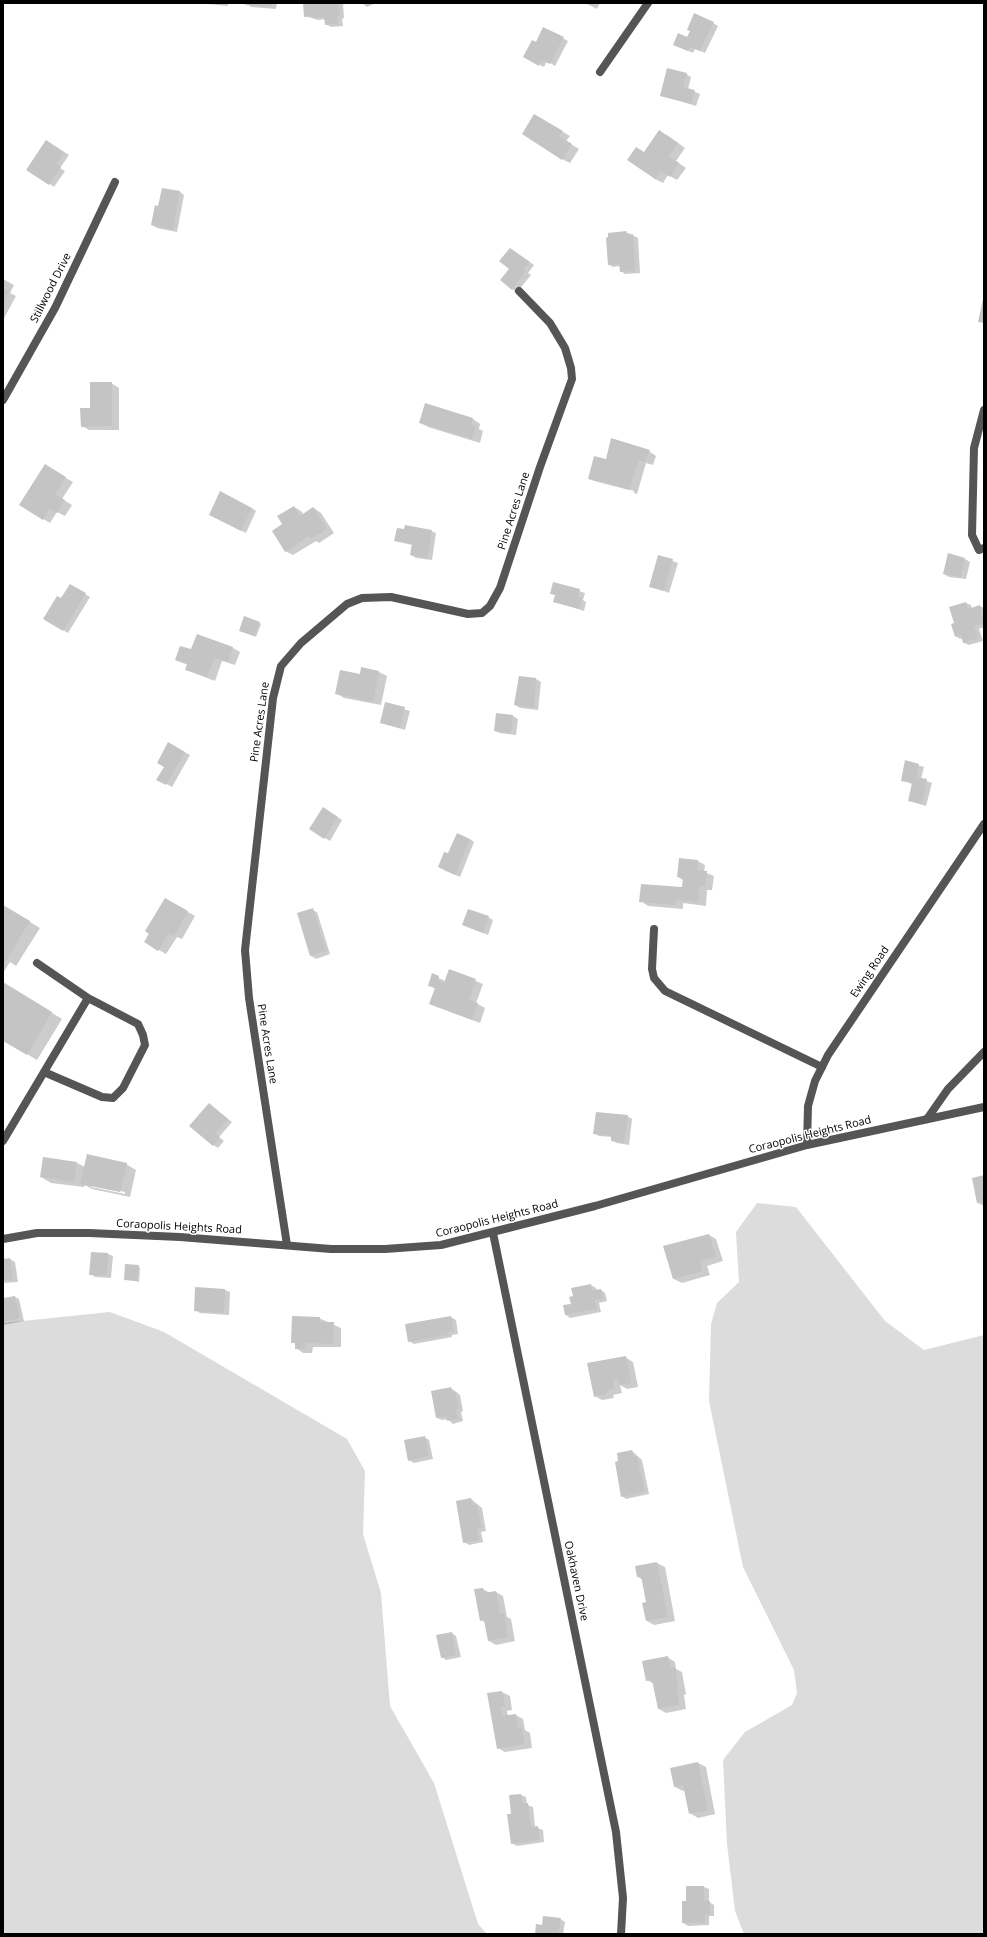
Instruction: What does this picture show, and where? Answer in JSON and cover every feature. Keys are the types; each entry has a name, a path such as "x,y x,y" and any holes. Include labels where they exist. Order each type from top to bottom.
{"street":[{"path":"600,72 648,3"},
{"name":"Stillwood Drive","path":"3,400 55,308 114,182"},
{"name":"Pine Acres Lane","path":"287,1245 249,998 245,950 273,698 281,666 301,643 326,620 347,604 362,598 391,597 468,614 482,613 490,606 500,588 540,467 572,379 571,368 562,341 550,323 519,291"},
{"path":"984,410 974,448 972,535 979,550 984,548"},
{"name":"Ewing Road","path":"807,1145 808,1106 815,1081 828,1055 984,824"},
{"path":"654,929 652,969 654,978 665,992 822,1067"},
{"path":"37,963 88,998 138,1024 143,1035 145,1046 123,1088 112,1098 102,1097 44,1072"},
{"path":"3,1141 88,998"},
{"path":"927,1119 948,1089 984,1052"},
{"name":"Coraopolis Heights Road","path":"3,1239 37,1233 89,1233 331,1249 385,1249 441,1245 493,1233 807,1145 984,1107"},
{"name":"Oakhaven Drive","path":"493,1233 616,1832 624,1898 622,1934"}],"shaded area":[{"path":"757,1203 796,1207 885,1321 924,1350 984,1335 984,1934 744,1934 735,1911 727,1844 723,1760 745,1732 792,1705 797,1693 794,1670 743,1567 709,1401 711,1324 717,1303 739,1282 736,1232"},
{"path":"110,1312 164,1332 347,1439 365,1471 363,1534 381,1593 390,1706 434,1783 478,1924 487,1934 3,1934 3,1323"}],"building":[{"path":"245,3 272,3 272,7 245,5"},
{"path":"303,3 338,3 340,16 337,16 338,24 325,25 324,17 304,17"},
{"path":"694,13 714,22 700,51 690,47 688,51 673,45 678,33 687,37 690,31 687,30"},
{"path":"543,27 564,37 550,64 541,60 539,66 523,57 532,40 536,42"},
{"path":"667,68 687,73 683,87 695,90 691,104 660,96"},
{"path":"534,114 563,131 559,136 572,144 562,160 522,134"},
{"path":"659,130 678,143 669,156 679,163 670,177 661,171 655,179 627,160 636,147 644,152"},
{"path":"46,140 64,152 56,164 61,167 49,185 26,170"},
{"path":"162,188 180,191 173,230 151,225 155,205 158,206"},
{"path":"626,231 627,235 633,234 635,271 620,272 619,264 608,265 606,238 608,237 608,233"},
{"path":"510,248 530,262 524,269 526,271 512,290 500,280 509,269 499,261"},
{"path":"3,288 9,291 3,302"},
{"path":"984,299 984,323 978,322"},
{"path":"90,382 112,382 112,426 81,427 80,408 90,408"},
{"path":"425,403 473,418 471,425 476,426 472,439 419,423"},
{"path":"611,438 650,450 645,462 639,460 629,490 588,479 594,456 606,459"},
{"path":"45,464 66,477 55,494 65,500 57,513 49,509 43,520 19,505"},
{"path":"220,491 252,508 241,531 209,515"},
{"path":"294,506 300,516 313,507 327,529 311,539 309,536 285,552 272,531 282,524 277,516"},
{"path":"405,525 432,530 427,558 410,555 412,544 394,541 397,528 404,529"},
{"path":"948,553 965,558 961,577 943,574"},
{"path":"658,555 673,559 664,591 649,587"},
{"path":"553,582 580,589 578,597 582,598 579,609 553,602 555,595 550,594"},
{"path":"70,584 86,593 63,631 43,619 57,596 61,598"},
{"path":"966,602 968,609 980,605 984,623 974,626 978,638 963,643 961,635 955,637 951,624 954,623 949,607"},
{"path":"244,616 260,622 254,636 239,631"},
{"path":"197,634 233,647 228,662 215,657 207,677 185,670 187,664 175,660 180,646 191,649"},
{"path":"361,667 379,671 373,702 335,694 340,670 360,674"},
{"path":"519,676 536,678 534,708 514,705"},
{"path":"385,702 405,707 400,728 380,723"},
{"path":"496,713 513,715 511,733 494,731"},
{"path":"168,742 185,752 166,785 156,780 164,767 157,763"},
{"path":"905,760 919,764 917,777 927,779 922,804 908,801 912,783 901,781"},
{"path":"323,807 338,817 324,839 309,829"},
{"path":"457,833 470,839 455,875 438,867 444,852 448,853"},
{"path":"679,858 698,860 697,870 707,871 705,887 700,886 698,902 676,900 675,905 639,902 641,884 682,887 683,878 677,877"},
{"path":"165,898 188,911 174,936 169,933 158,951 144,942 149,934 145,931"},
{"path":"3,905 30,921 6,961 3,960"},
{"path":"313,908 326,951 310,956 297,913"},
{"path":"468,909 489,916 483,933 462,925"},
{"path":"449,969 476,979 469,1000 478,1003 472,1020 429,1004 435,988 428,986 432,973 439,976 438,981 444,983"},
{"path":"3,982 52,1012 27,1055 3,1041"},
{"path":"209,1103 228,1119 215,1133 220,1137 213,1146 189,1126"},
{"path":"596,1112 628,1115 624,1143 611,1141 611,1136 593,1134"},
{"path":"87,1154 127,1163 120,1192 80,1184"},
{"path":"43,1157 77,1162 74,1182 40,1177"},
{"path":"984,1175 984,1202 977,1203 972,1178"},
{"path":"709,1234 716,1257 700,1261 703,1271 673,1279 663,1246"},
{"path":"91,1252 108,1253 107,1275 89,1275"},
{"path":"10,1258 13,1279 3,1281 3,1259"},
{"path":"125,1264 139,1265 137,1281 124,1280"},
{"path":"591,1284 592,1290 601,1289 603,1299 595,1300 597,1309 565,1315 563,1305 571,1304 569,1297 573,1296 571,1288"},
{"path":"195,1287 225,1289 224,1313 194,1311"},
{"path":"15,1296 20,1318 3,1322 3,1298"},
{"path":"292,1316 320,1317 320,1322 334,1322 333,1344 305,1343 305,1349 295,1349 295,1343 291,1343"},
{"path":"451,1316 454,1331 448,1332 448,1335 408,1342 405,1324"},
{"path":"626,1356 631,1383 619,1385 618,1379 613,1380 615,1389 606,1391 607,1394 594,1397 587,1363"},
{"path":"451,1387 452,1392 455,1391 459,1409 456,1409 458,1419 447,1421 446,1416 436,1418 431,1391"},
{"path":"425,1436 429,1456 408,1461 404,1440"},
{"path":"632,1450 634,1457 637,1456 645,1492 621,1497 615,1462 618,1461 617,1453"},
{"path":"471,1498 473,1505 477,1504 482,1528 477,1529 479,1540 463,1543 456,1501"},
{"path":"657,1562 668,1617 646,1621 642,1603 646,1602 641,1576 637,1577 635,1566"},
{"path":"483,1588 484,1593 496,1591 500,1614 504,1613 508,1637 488,1641 484,1620 480,1621 474,1589"},
{"path":"452,1632 456,1655 441,1658 436,1635"},
{"path":"668,1656 670,1668 675,1667 679,1690 677,1691 679,1705 658,1709 652,1680 646,1681 642,1661"},
{"path":"502,1691 505,1706 500,1707 502,1716 516,1714 518,1728 522,1727 525,1744 497,1749 487,1693"},
{"path":"698,1762 708,1810 689,1814 683,1785 674,1787 670,1768"},
{"path":"521,1794 523,1804 528,1803 531,1827 538,1826 540,1840 511,1844 507,1814 511,1814 509,1795"},
{"path":"686,1886 704,1886 704,1901 710,1901 710,1914 705,1914 705,1923 682,1923 682,1901 686,1901"},
{"path":"543,1916 561,1918 558,1934 535,1934 536,1924 542,1925"}]}
